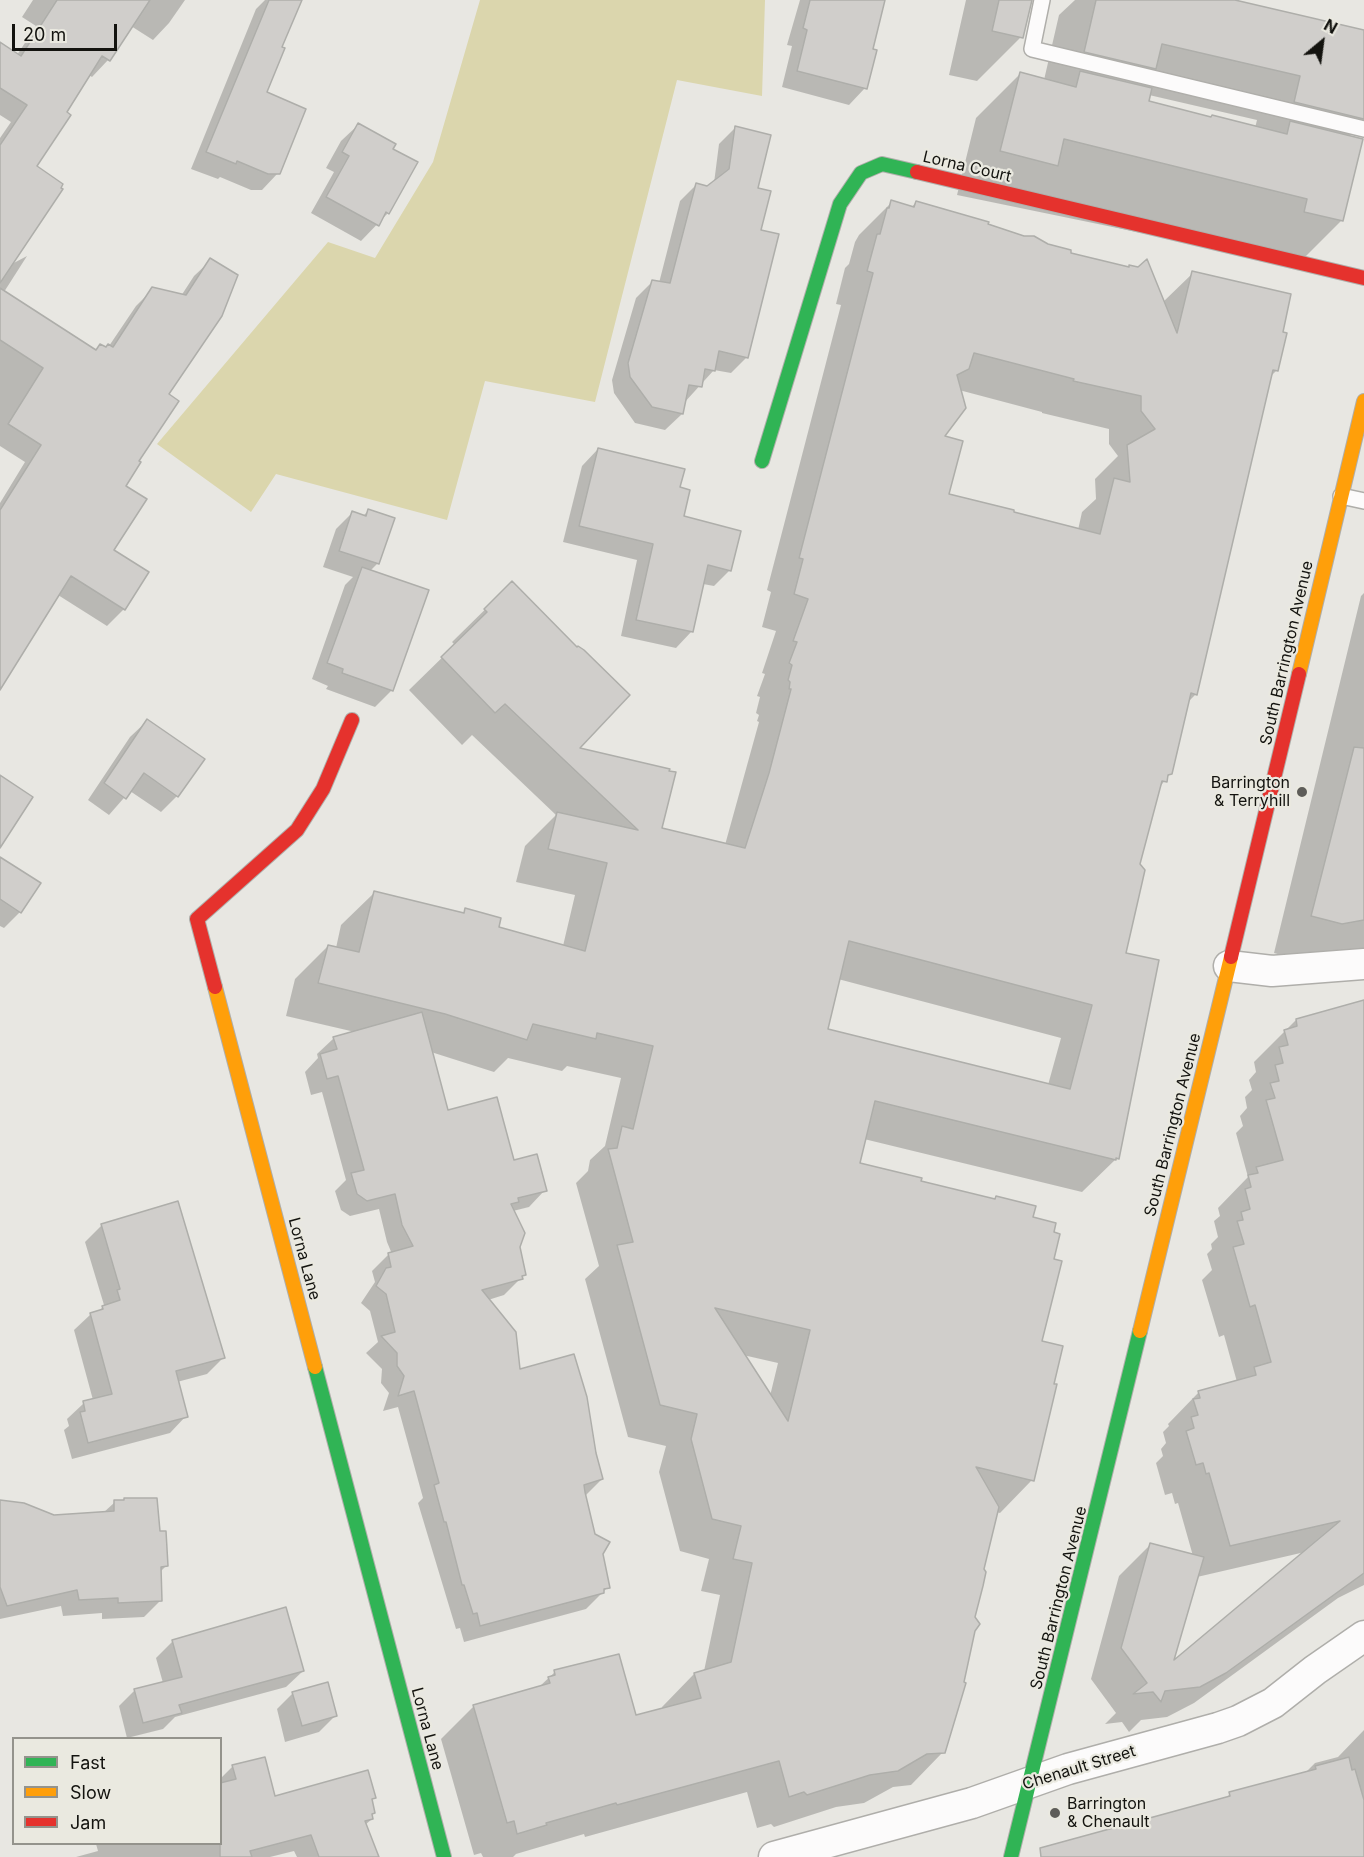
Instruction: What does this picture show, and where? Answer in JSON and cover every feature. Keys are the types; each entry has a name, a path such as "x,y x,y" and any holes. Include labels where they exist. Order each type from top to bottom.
{"street":[{"name":"Lorna Court","path":"762,461 840,204 861,172 882,164 1364,278"},
{"name":"South Barrington Avenue","path":"1011,1857 1229,966 1364,401"},
{"name":"Lorna Lane","path":"352,720 323,789 297,830 197,918 444,1857"},
{"path":"1229,966 1272,971 1364,964"},
{"name":"Chenault Street","path":"774,1857 972,1803 1068,1769 1218,1728 1273,1703 1364,1636"}],"lane":[{"path":"1042,0 1032,49 1364,129"},
{"path":"1341,496 1364,501"}],"shaded area":[{"path":"480,0 765,0 762,96 677,80 595,402 485,381 447,520 276,474 251,512 157,444 328,242 375,258 433,162"}],"building":[{"path":"57,0 150,0 110,61 102,56 67,112 71,115 37,166 63,184 61,188 63,189 0,283 0,145 27,105 0,88 0,42 21,56"},
{"path":"269,0 302,0 282,47 285,48 267,92 306,109 280,174 268,174 237,161 236,164 206,152"},
{"path":"810,0 885,0 873,49 877,50 867,89 797,71 807,30 803,28"},
{"path":"999,0 1032,0 1023,38 992,31"},
{"path":"1096,0 1235,0 1364,30 1364,119 1294,102 1300,76 1162,44 1156,69 1084,52"},
{"path":"1080,71 1152,88 1149,101 1211,117 1212,115 1287,134 1290,121 1363,139 1343,221 1304,212 1307,199 1064,139 1058,166 1000,151 1020,72 1076,87"},
{"path":"358,123 396,144 393,149 418,162 389,214 386,212 379,226 326,197 349,156 342,152"},
{"path":"735,126 771,135 758,188 771,191 761,230 779,234 748,358 719,351 715,371 705,369 702,387 689,385 683,414 652,407 630,377 628,363 652,280 670,283 696,183 707,186 729,169"},
{"path":"891,200 914,207 916,201 989,222 988,224 1024,236 1034,236 1048,244 1071,250 1071,253 1129,267 1129,265 1138,267 1147,259 1177,333 1192,271 1291,294 1283,332 1287,333 1278,371 1273,370 1197,695 1191,693 1172,774 1168,775 1167,782 1162,781 1140,864 1145,870 1126,953 1159,960 1119,1159 875,1101 860,1163 922,1178 921,1181 995,1199 996,1196 1036,1206 1033,1217 1056,1223 1054,1232 1060,1234 1054,1259 1062,1261 1042,1341 1063,1346 1054,1384 1057,1384 1034,1481 976,1467 999,1507 975,1617 980,1624 975,1631 964,1682 966,1683 945,1753 927,1754 898,1771 870,1775 807,1795 804,1792 789,1797 779,1761 617,1805 616,1803 546,1823 547,1825 517,1834 514,1821 507,1823 473,1705 550,1683 548,1677 555,1675 554,1670 619,1654 636,1715 701,1698 694,1673 731,1662 752,1563 733,1559 741,1526 712,1519 691,1439 697,1414 660,1405 617,1245 633,1242 608,1149 617,1148 622,1126 633,1129 653,1046 597,1033 596,1039 533,1024 527,1040 445,1014 318,983 328,945 359,952 374,891 464,913 465,908 501,918 499,927 585,951 607,863 548,849 557,812 638,830 505,704 495,713 441,657 487,612 484,609 512,581 577,647 584,650 630,695 580,748 676,772 662,828 745,848 769,773 791,689 789,689 788,680 792,665 789,663 797,642 793,641 808,599 794,594 803,559 799,558 873,273 867,271 877,234 880,234 887,208","holes":["974,353 1074,379 1073,381 1141,396 1141,411 1155,429 1127,445 1130,482 1114,478 1100,534 949,494 963,441 945,436 966,408 957,375 969,369","849,941 1092,1005 1070,1089 828,1029","715,1308 810,1330 788,1421"]},
{"path":"210,258 238,275 222,316 169,394 179,401 139,461 141,462 126,486 147,499 114,550 149,572 125,610 71,576 0,690 0,510 41,445 8,424 43,368 0,340 0,288 96,350 100,344 113,347 152,287 186,295"},
{"path":"598,448 685,469 680,487 690,490 684,516 741,531 731,571 708,565 693,632 636,620 653,544 579,526"},
{"path":"368,509 395,518 379,564 339,551 352,511 366,516"},
{"path":"362,567 429,590 393,691 342,673 343,669 327,663"},
{"path":"147,719 205,759 178,797 144,773 126,799 104,783"},
{"path":"1354,747 1364,748 1364,920 1342,924 1311,916"},
{"path":"0,775 33,797 0,848"},
{"path":"0,857 41,883 21,913 0,899"},
{"path":"1364,1000 1364,1573 1226,1673 1200,1687 1165,1691 1161,1702 1153,1692 1133,1694 1147,1683 1121,1648 1150,1543 1204,1557 1174,1660 1340,1521 1230,1546 1209,1473 1206,1474 1203,1463 1196,1465 1186,1431 1194,1428 1191,1417 1198,1415 1193,1399 1200,1398 1198,1391 1256,1375 1254,1367 1271,1362 1255,1305 1250,1307 1233,1247 1244,1244 1237,1221 1243,1220 1241,1212 1250,1209 1245,1189 1251,1187 1248,1175 1258,1173 1256,1167 1283,1160 1266,1100 1275,1098 1270,1083 1279,1081 1275,1065 1283,1063 1279,1047 1288,1045 1284,1030 1297,1026 1296,1019"},
{"path":"422,1012 448,1110 497,1097 514,1160 537,1154 547,1191 518,1198 519,1202 511,1204 525,1233 520,1247 526,1275 522,1276 523,1279 482,1290 516,1332 520,1369 574,1354 587,1397 596,1453 603,1479 584,1485 585,1492 595,1534 610,1542 603,1554 610,1588 604,1589 604,1593 480,1626 477,1613 473,1614 464,1585 462,1585 446,1522 444,1522 434,1485 439,1483 414,1391 398,1396 404,1376 397,1366 397,1353 381,1336 395,1332 386,1294 376,1286 386,1268 391,1267 388,1253 413,1246 402,1225 395,1194 367,1201 357,1194 351,1173 364,1170 338,1076 327,1079 320,1054 337,1049 333,1037"},
{"path":"178,1201 225,1358 176,1371 188,1417 88,1443 80,1412 85,1411 83,1401 112,1394 90,1313 120,1300 117,1290 120,1289 101,1224"},
{"path":"124,1498 157,1498 160,1531 166,1531 168,1566 161,1567 162,1601 118,1603 118,1598 79,1600 77,1590 7,1606 0,1587 0,1500 24,1503 54,1515 114,1511 114,1500 124,1500"},
{"path":"286,1607 304,1671 179,1705 182,1713 143,1723 134,1689 182,1677 172,1640"},
{"path":"328,1682 337,1716 302,1726 292,1692"},
{"path":"265,1757 275,1796 368,1770 376,1798 372,1799 375,1813 372,1814 373,1819 365,1821 379,1857 319,1857 311,1835 250,1851 252,1857 220,1857 222,1782 236,1779 232,1765"},
{"path":"1349,1757 1364,1800 1364,1857 1041,1857 1040,1848 1230,1796 1229,1792 1316,1769 1315,1766"}],"traffic: fast":[{"path":"762,461 840,204 861,173 882,164 917,172"},
{"path":"1011,1857 1140,1331"},
{"path":"315,1367 444,1857"}],"traffic: slow":[{"path":"1299,674 1364,401"},
{"path":"1140,1331 1231,957"},
{"path":"215,987 315,1367"}],"traffic: jam":[{"path":"917,172 1364,278"},
{"path":"1231,957 1299,674"},
{"path":"215,987 197,919 297,830 323,789 352,720"}],"place":[{"name":"Barrington & Terryhill","path":"1302,792"},
{"name":"Barrington & Chenault","path":"1055,1813"}]}
